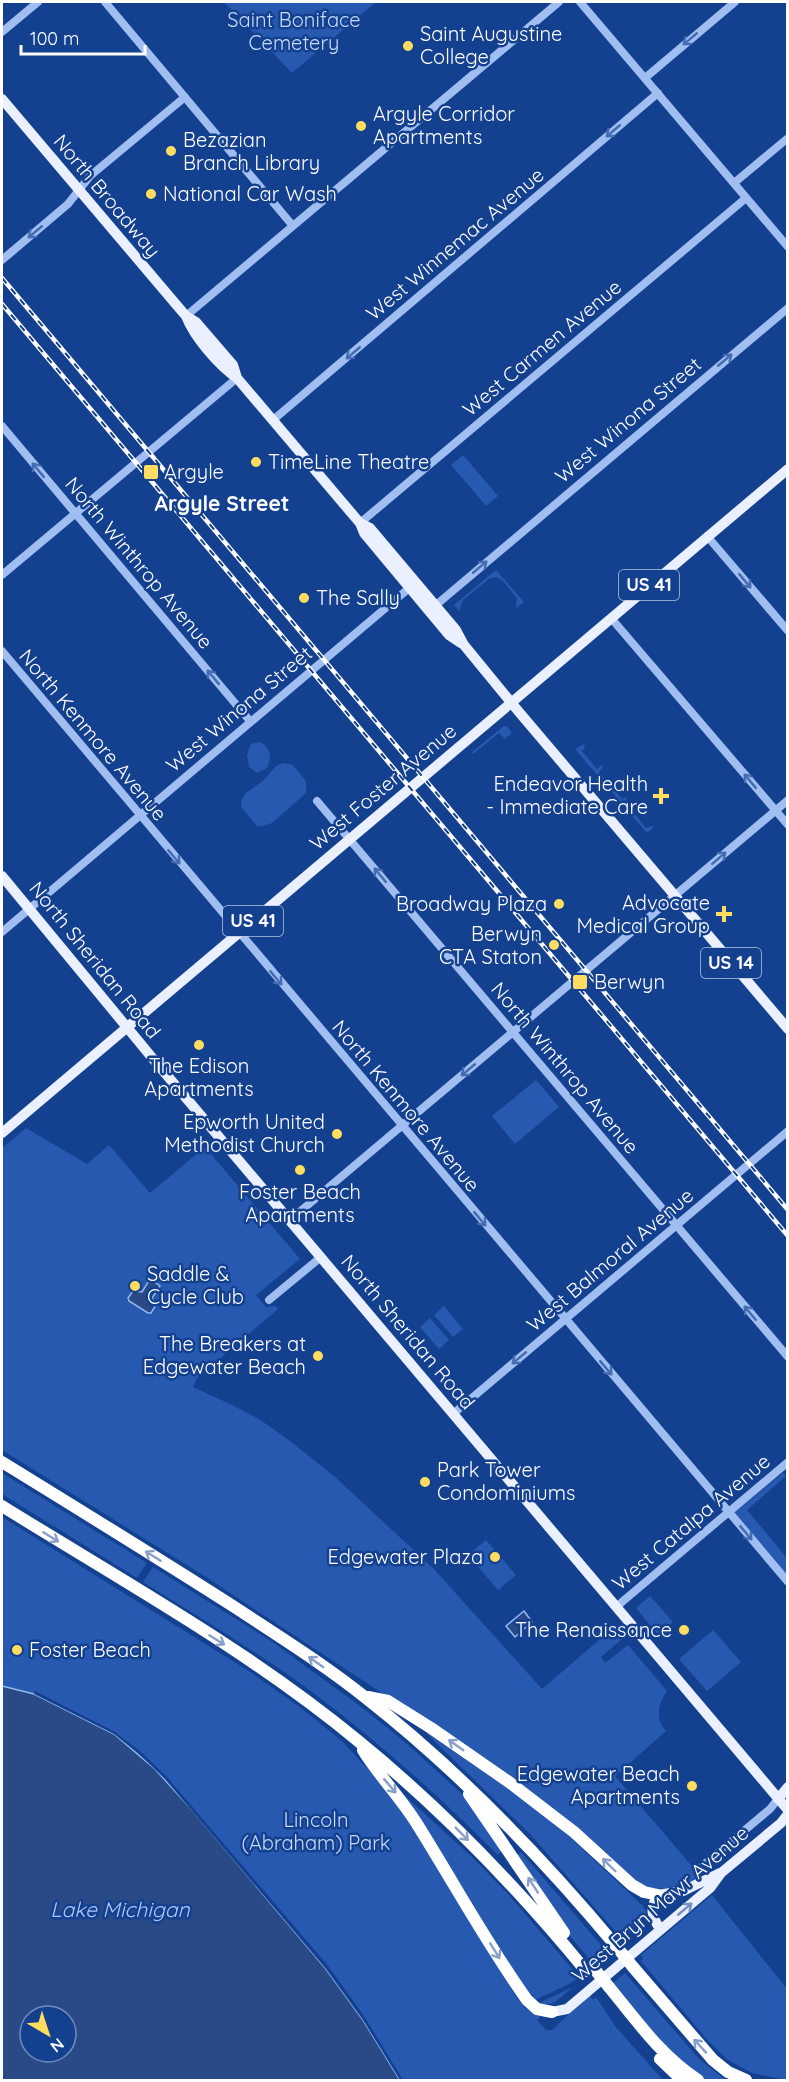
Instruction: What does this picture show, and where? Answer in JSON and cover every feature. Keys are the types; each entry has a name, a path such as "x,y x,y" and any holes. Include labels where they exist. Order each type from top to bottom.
{"highway":[{"path":"2,1462 222,1599 364,1696 453,1772 527,1844 713,2060 728,2072 746,2080"},
{"path":"2,1506 236,1652 356,1739 419,1793 490,1862 672,2061 698,2080"},
{"path":"364,1696 388,1701 431,1728 538,1803 632,1885 644,1892 658,1895"},
{"path":"356,1739 376,1770 391,1786 414,1819 527,2000 537,2009 552,2012"},
{"path":"453,1772 525,1873 589,1969"},
{"path":"606,1989 658,2058 682,2080"}],"main road":[{"name":"North Broadway","path":"2,99 186,316 190,328 212,354 227,371 237,378 360,523 370,528 449,635 464,645"},
{"name":"West Foster Avenue","path":"2,1133 788,469"},
{"name":"North Broadway","path":"412,585 436,605 456,630 464,645 511,702 788,1029"},
{"name":"North Sheridan Road","path":"2,876 127,1028 788,1812"},
{"path":"778,1799 788,1787"},
{"name":"West Bryn Mawr Avenue","path":"552,2012 567,2009 710,1888 721,1873 781,1823 788,1812"},
{"path":"660,1929 654,1921 652,1912 652,1906 658,1895 683,1891 721,1873"}],"street":[{"path":"2,32 38,2"},
{"path":"105,2 293,226"},
{"path":"186,316 559,2"},
{"path":"580,2 788,247"},
{"path":"645,78 735,2"},
{"name":"West Winnemac Avenue","path":"273,420 658,93"},
{"path":"2,260 68,204 90,176 185,97"},
{"path":"734,183 788,138"},
{"name":"West Carmen Avenue","path":"360,523 746,198"},
{"name":"West Winona Street","path":"436,605 788,308"},
{"path":"2,574 237,378"},
{"name":"North Winthrop Avenue","path":"2,426 250,722"},
{"path":"708,536 788,631"},
{"name":"West Winona Street","path":"2,932 412,585"},
{"path":"611,618 788,825"},
{"name":"North Kenmore Avenue","path":"2,651 788,1582"},
{"path":"290,1220 788,800"},
{"name":"North Winthrop Avenue","path":"316,801 788,1357"},
{"name":"West Balmoral Avenue","path":"453,1414 788,1131"},
{"path":"269,1300 321,1257"},
{"name":"West Catalpa Avenue","path":"616,1607 788,1462"},
{"name":"West Bryn Mawr Avenue","path":"701,1867 770,1809 778,1799"}],"green space":[{"name":"Saint Boniface Cemetery","path":"224,2 376,2 292,73"},
{"path":"463,455 498,496 486,506 451,465"},
{"path":"496,570 524,602 516,608 517,598 502,580 496,577 489,579 463,600 459,611 454,605"},
{"path":"507,726 512,733 505,739 499,733 473,754 472,752"},
{"path":"260,742 270,753 270,760 267,768 257,773 249,767 247,755 251,744"},
{"path":"584,744 582,751 597,769 602,765 599,772 622,799 628,797 625,802 646,828 652,826 653,828 647,833 575,749"},
{"path":"282,763 293,765 306,781 306,793 272,823 257,826 241,807 242,799"},
{"path":"536,1080 559,1107 515,1144 492,1116"},
{"path":"26,1128 87,1164 109,1145 150,1193 205,1147 300,1259 256,1295 266,1307 275,1306 278,1309 197,1378 193,1387 259,1419 335,1477 433,1568 542,1689 613,1628 622,1639 601,1657 605,1663 628,1645 667,1691 659,1711 660,1722 666,1731 615,1776 702,1878 688,1885 673,1888 657,1889 642,1886 500,1771 206,1577 2,1450 2,1148"},
{"path":"444,1306 463,1329 453,1337 434,1315"},
{"path":"430,1318 449,1340 439,1349 420,1327"},
{"path":"2,1473 147,1563 137,1578 2,1494"},
{"path":"783,1473 786,1476 747,1510 787,1558 787,1578 733,1514"},
{"name":"Lincoln (Abraham) Park","path":"2,1517 252,1673 341,1740 377,1779 406,1817 525,2008 540,2017 537,2020 546,2030 552,2030 589,1995 593,2000 596,1997 615,2026 663,2080 400,2080 342,1990 176,1791 19,1690 2,1686"},
{"path":"486,1540 516,1575 498,1590 468,1555"},
{"path":"153,1567 271,1641 364,1709 406,1743 462,1794 503,1850 498,1855 408,1770 361,1730 292,1677 143,1582"},
{"path":"650,1596 673,1622 658,1635 636,1608"},
{"path":"713,1630 741,1662 707,1691 679,1659"},
{"path":"425,1732 530,1803 557,1825 643,1906 647,1913 639,1919 627,1937 623,1940 530,1834"},
{"path":"403,1794 471,1856 508,1894 579,1977 533,2001"},
{"path":"521,1852 608,1953 594,1965 566,1931 516,1856"},
{"path":"712,1895 787,1989 787,2080 752,2073 728,2060 709,2042 641,1961 643,1958 641,1955"},
{"path":"625,1973 699,2059 726,2080 705,2080 684,2067 611,1985"},
{"path":"573,1987 553,2003 537,2004"}],"water":[{"path":"150,1279 160,1286 152,1298 156,1305 151,1313 148,1313 128,1298 133,1291 142,1292"},
{"path":"524,1611 532,1622 515,1637 506,1626"},
{"name":"Lake Michigan","path":"2,1686 34,1694 114,1734 155,1769 326,1969 363,2020 400,2080 2,2080"}],"pier":[{"path":"35,1691 115,1732 141,1752 167,1777 329,1967 366,2019 403,2080 400,2080 363,2020 326,1969 165,1779 114,1734 34,1694"}],"railway":[{"path":"2,278 788,1210"},
{"path":"2,304 788,1236"}],"place":[{"name":"Saint Augustine College","path":"408,46"},
{"name":"Argyle Corridor Apartments","path":"361,126"},
{"name":"Bezazian Branch Library","path":"171,151"},
{"name":"National Car Wash","path":"151,194"},
{"name":"TimeLine Theatre","path":"256,462"},
{"name":"Argyle","path":"151,472"},
{"name":"The Sally","path":"304,598"},
{"name":"Endeavor Health - Immediate Care","path":"661,796"},
{"name":"Broadway Plaza","path":"559,904"},
{"name":"Advocate Medical Group","path":"724,914"},
{"name":"Berwyn CTA Staton","path":"554,945"},
{"name":"Berwyn","path":"580,982"},
{"name":"The Edison Apartments","path":"199,1045"},
{"name":"Epworth United Methodist Church","path":"337,1134"},
{"name":"Foster Beach Apartments","path":"300,1170"},
{"name":"Saddle & Cycle Club","path":"135,1286"},
{"name":"The Breakers at Edgewater Beach","path":"318,1356"},
{"name":"Park Tower Condominiums","path":"425,1482"},
{"name":"Edgewater Plaza","path":"495,1557"},
{"name":"The Renaissance","path":"684,1630"},
{"name":"Foster Beach","path":"17,1650"},
{"name":"Edgewater Beach Apartments","path":"692,1786"}],"district":[{"name":"Argyle Street","path":"222,504"}]}
